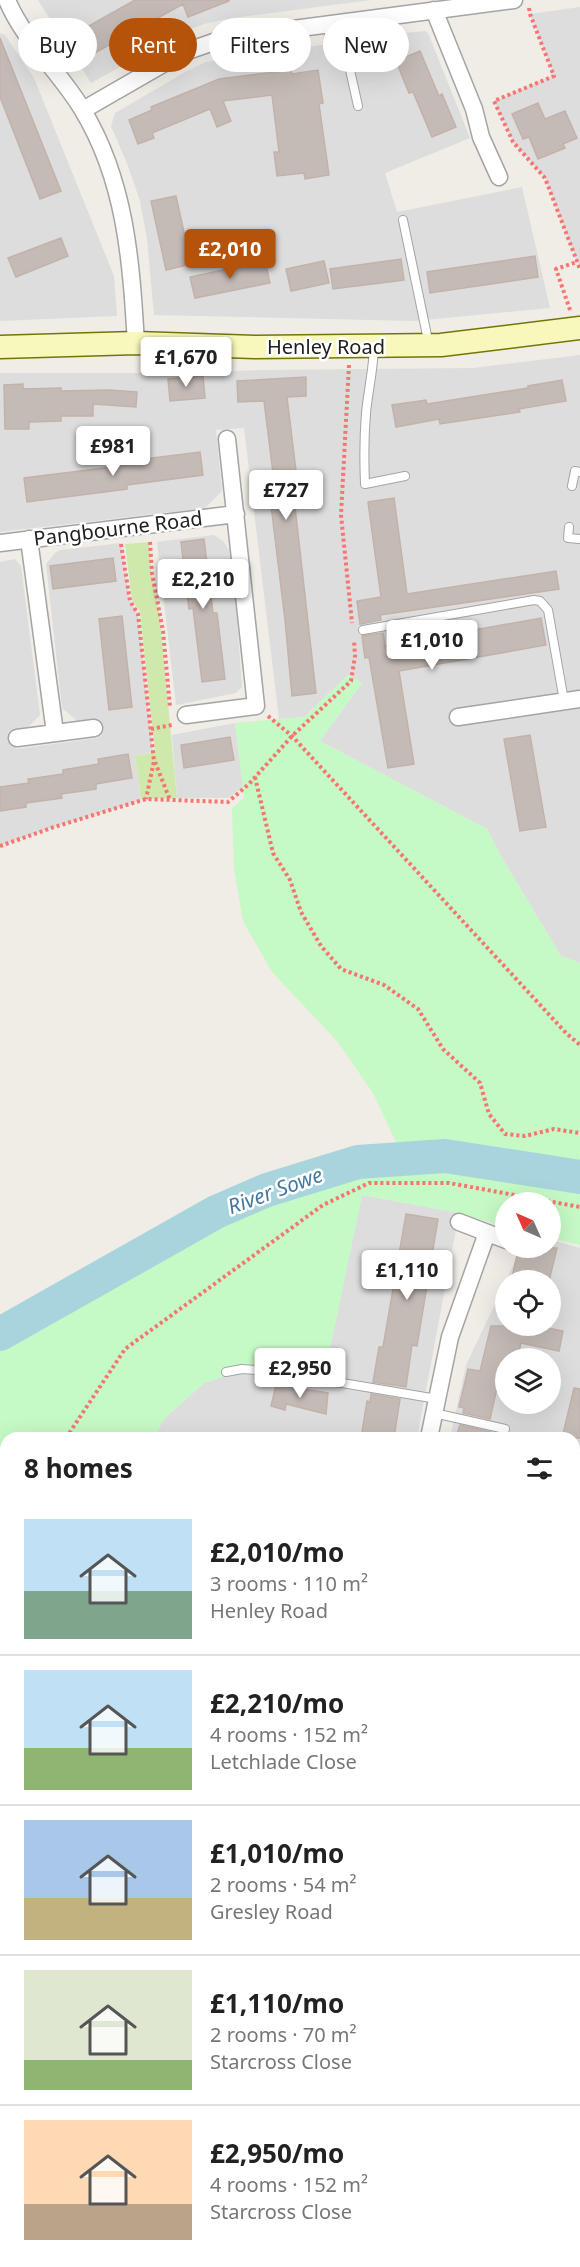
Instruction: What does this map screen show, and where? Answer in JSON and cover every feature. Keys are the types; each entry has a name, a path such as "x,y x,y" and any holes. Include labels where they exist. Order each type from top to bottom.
{"main road":[{"name":"Henley Road","path":"0,347 136,343 255,346 429,345 578,328"}],"street":[{"path":"376,18 514,0"},
{"path":"6,8 83,110 106,159 117,190 126,228 132,274 136,343"},
{"path":"434,10 474,109 481,137 499,177"},
{"path":"83,110 175,57 201,45 225,38 323,25"},
{"path":"186,715 256,706 227,439"},
{"name":"Pangbourne Road","path":"0,543 236,514"},
{"path":"29,539 55,733"},
{"path":"458,717 572,700"},
{"path":"17,738 94,728"},
{"path":"459,1222 495,1236"},
{"path":"430,1432 450,1337 487,1233"}],"lane":[{"path":"350,72 358,106"},
{"path":"403,220 429,345"},
{"path":"374,346 365,421 365,484 405,477"},
{"path":"572,486 575,471 580,472"},
{"path":"569,527 568,538 580,539"},
{"path":"363,630 534,600 540,601 548,610 572,700"},
{"path":"226,1372 242,1369 271,1371 436,1406 505,1429"}],"path":[{"path":"528,0 530,14 554,75 494,101 513,141 545,178 580,269"},
{"path":"577,262 556,269 578,328"},
{"path":"348,346 349,376 341,515 352,625"},
{"path":"149,525 152,573 163,631 172,725 151,729"},
{"path":"120,528 130,601 138,614 151,729 154,761 146,800"},
{"path":"0,846 51,828 146,800 228,802 255,777 292,736 351,681 355,656 353,635"},
{"path":"256,706 292,736 566,1033 580,1045"},
{"path":"154,761 170,800"},
{"path":"255,777 273,853 290,880 301,912 321,946 342,969 384,985 418,1009 443,1049 480,1083 489,1114 505,1134 525,1136 554,1129 580,1133"},
{"path":"70,1432 125,1349 323,1205 369,1183 449,1183 580,1207"}],"shaded area":[{"path":"38,0 372,0 232,18 209,18 209,23 197,27 197,18 109,18 109,72 111,72 91,83 84,72 97,72 97,18 49,18"},
{"path":"580,7 580,269 545,178 513,142 494,101 554,75 530,14"},
{"path":"425,31 428,33 470,138 385,173 397,212 522,187 550,308 414,321 154,315 147,239 140,201 111,126 115,113 185,72 197,72 197,66 206,62 209,62 209,72 311,72 311,46 323,45 323,72 409,72 409,33"},
{"path":"0,33 5,35 18,54 18,72 30,72 34,78 114,276 117,316 0,321"},
{"path":"580,355 580,963 561,956 487,829 320,741 362,683 348,675 304,717 279,719 244,428 216,430 222,491 205,508 0,532 0,373 186,373 473,368"},
{"path":"214,535 224,542 232,555 242,687 236,693 176,705 157,542"},
{"path":"121,543 130,601 138,614 153,752 135,756 141,801 0,846 0,562 15,559 21,566 40,715 28,727 13,730 16,749 97,738 95,722 81,724 62,708 46,564 56,552 61,550"},
{"path":"235,723 243,787 228,798 177,798 172,735"},
{"path":"362,1195 459,1213 418,1432 157,1432 165,1418 204,1383 235,1373 323,1381"},
{"path":"561,1243 580,1248 580,1432 451,1432 466,1365 495,1304 495,1336 561,1336 561,1270 511,1270 516,1258 561,1258"}],"green space":[{"path":"149,542 151,570 160,619 177,798 141,799 135,756 155,752 140,611 132,600 125,544"},
{"path":"348,675 362,683 320,741 487,829 561,956 580,963 580,1161 515,1153 479,1152 448,1145 398,1146 373,1093 337,1041 272,972 243,921 234,869 232,809 244,798 235,723 304,717"},
{"path":"402,1166 460,1167 580,1185 580,1245 561,1240 561,1192 495,1192 495,1224 459,1213 362,1195 323,1382 235,1373 204,1383 165,1418 157,1432 0,1432 0,1344 189,1232 253,1200 293,1187 362,1171"}],"building":[{"path":"135,0 229,0 188,17 183,4 158,18 109,18 109,45 97,52 97,21"},
{"path":"0,38 61,191 40,199 0,97"},
{"path":"420,51 439,96 442,94 456,127 432,137 413,92 409,93 400,72 409,72 409,56"},
{"path":"318,70 323,103 319,104 329,175 305,179 304,173 277,176 274,152 279,152 272,95 223,101 231,121 217,127 210,109 152,133 154,138 138,144 129,120 152,110 151,107 219,79 275,72 292,72 292,74"},
{"path":"538,103 545,119 565,111 577,138 563,144 565,148 538,159 529,137 523,139 512,114"},
{"path":"176,196 191,264 166,270 151,201"},
{"path":"61,238 68,256 16,277 8,258"},
{"path":"535,256 538,277 430,293 427,272"},
{"path":"401,259 404,280 333,289 330,269"},
{"path":"265,261 270,283 195,298 190,277"},
{"path":"324,261 329,283 291,291 286,269"},
{"path":"203,376 205,398 170,401 168,379"},
{"path":"306,377 306,396 287,397 297,479 292,480 316,693 292,696 269,489 275,489 264,401 238,402 237,381"},
{"path":"562,380 566,401 519,409 520,412 440,424 439,419 396,427 392,405 426,400 427,404 528,388 528,386"},
{"path":"23,384 23,389 61,388 61,391 137,392 136,407 93,404 93,416 61,416 61,421 29,422 29,429 5,429 4,385"},
{"path":"200,452 203,475 127,485 127,489 27,502 24,478 137,464 137,460"},
{"path":"394,498 407,594 556,571 559,589 380,615 381,620 360,624 357,601 381,597 368,502"},
{"path":"204,539 213,613 217,613 225,679 202,682 193,608 189,609 181,542"},
{"path":"113,558 116,581 53,589 50,566"},
{"path":"122,616 132,707 109,710 99,619"},
{"path":"541,618 546,645 399,671 414,764 388,768 369,657 365,658 362,636 383,633 385,646"},
{"path":"530,735 546,827 520,831 504,739"},
{"path":"230,737 234,760 184,768 181,745"},
{"path":"128,754 132,778 96,784 96,789 61,794 62,798 26,803 26,807 0,811 0,787 29,783 28,779 63,774 63,770 99,764 98,759"},
{"path":"406,1214 438,1219 417,1346 412,1345 406,1387 373,1382 379,1347 383,1347"},
{"path":"516,1258 555,1258 552,1270 514,1270"},
{"path":"491,1326 495,1326 495,1336 561,1336 561,1331 563,1331 560,1348 545,1348 521,1343 520,1348 495,1348 495,1397 490,1419 463,1413 464,1408 459,1407 468,1369 480,1371"},
{"path":"276,1385 328,1393 326,1414 286,1404 285,1410 271,1406"},
{"path":"574,1388 580,1389 580,1432 563,1432"},
{"path":"371,1394 400,1399 395,1432 362,1432 367,1401 370,1402"},
{"path":"460,1425 491,1432 458,1432"}],"waterway":[{"name":"River Sowe","path":"0,1334 216,1212 267,1190 358,1162 445,1156 580,1177"}]}
